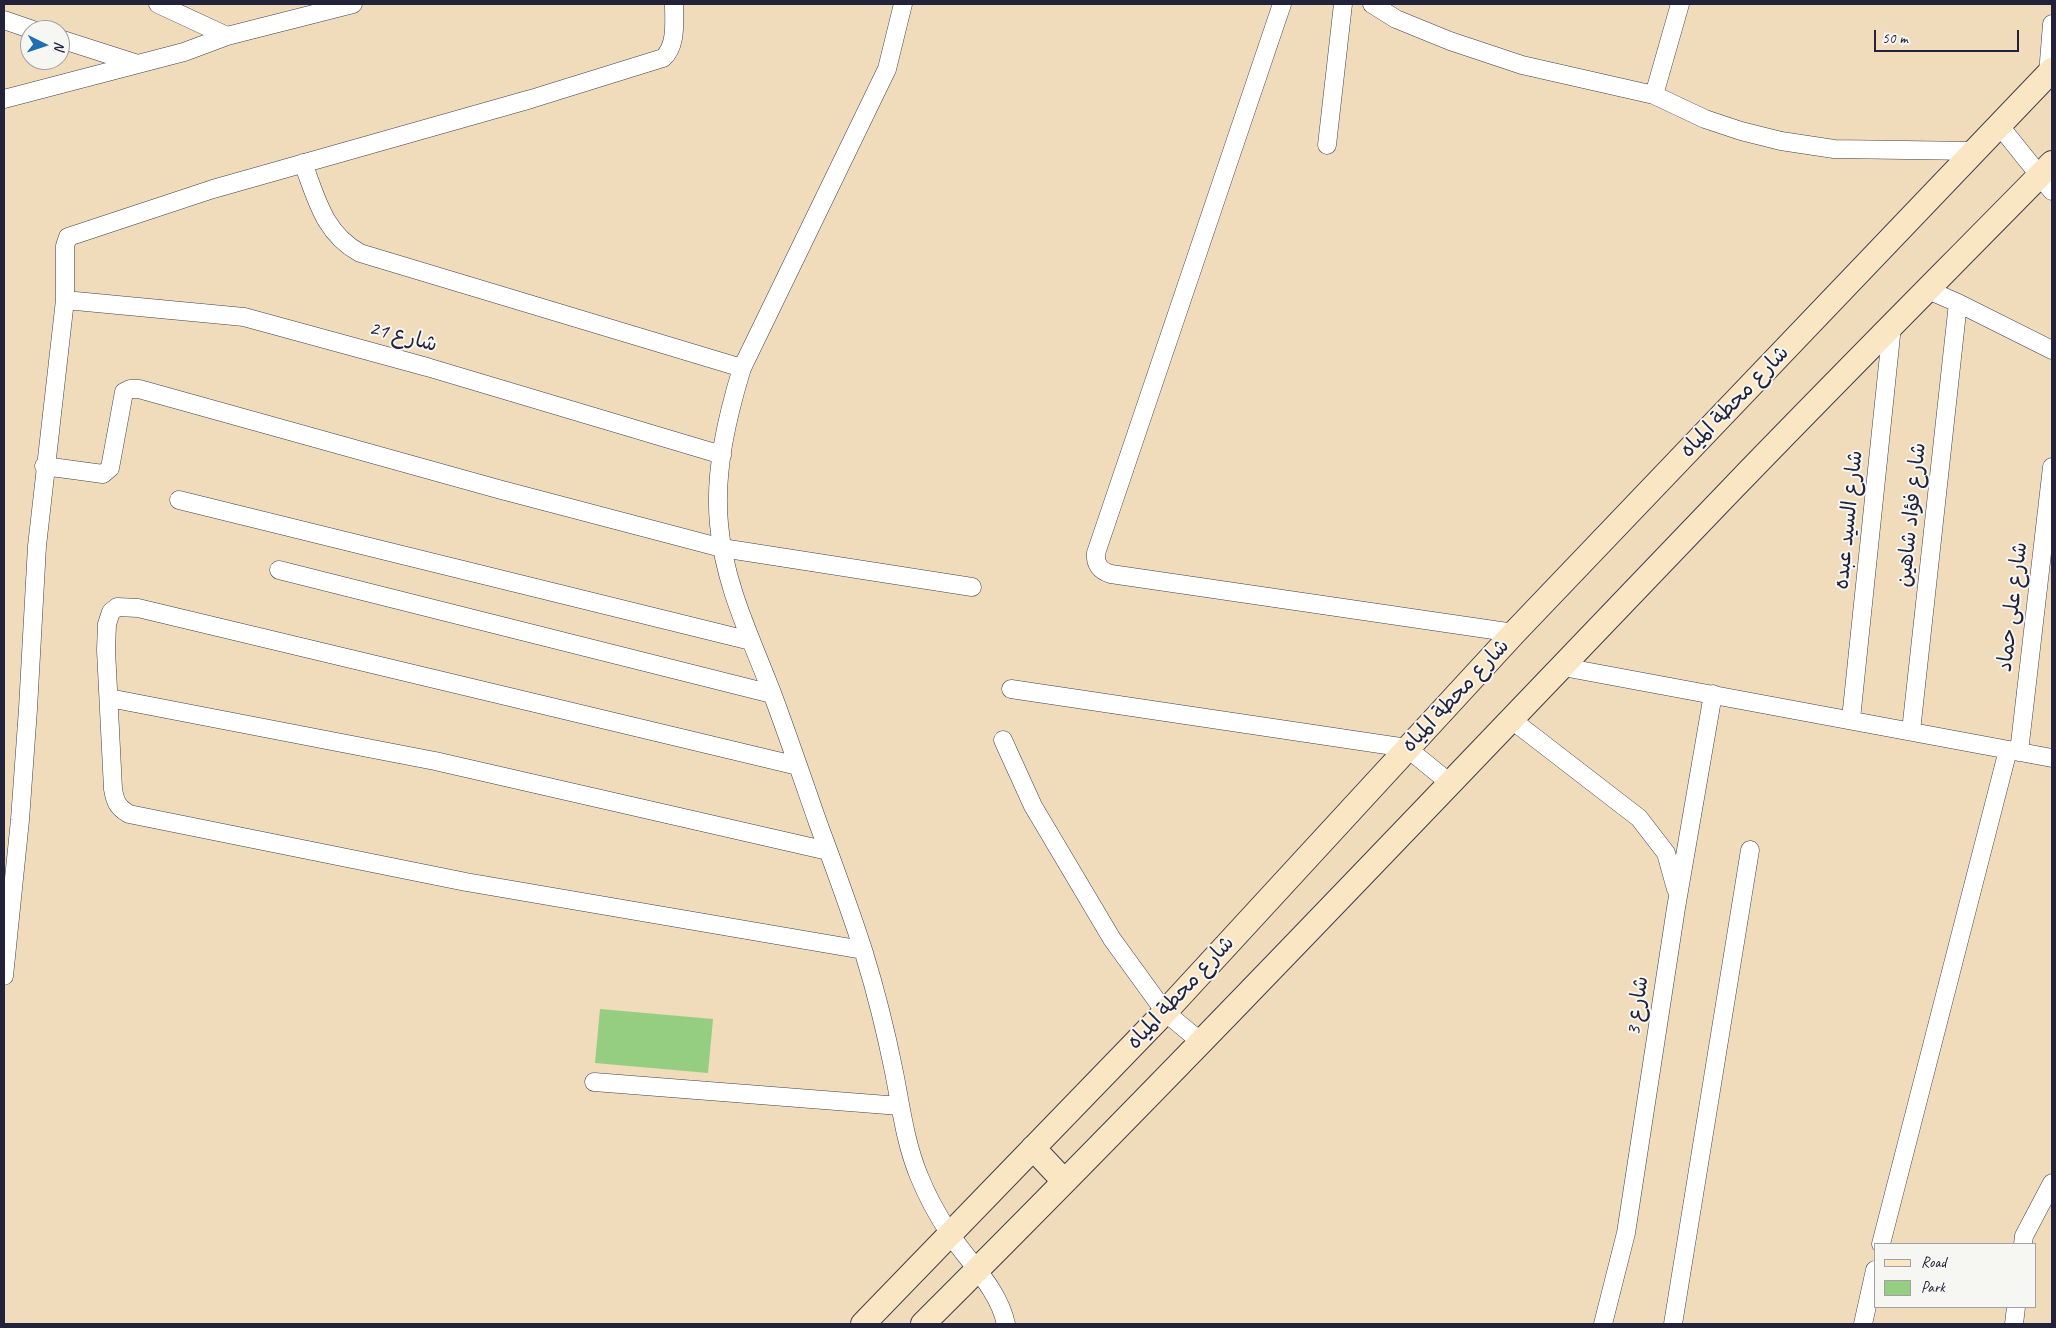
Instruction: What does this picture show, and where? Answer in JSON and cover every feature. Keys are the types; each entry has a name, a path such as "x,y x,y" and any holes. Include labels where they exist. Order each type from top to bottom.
{"street":[{"path":"158,4 227,36"},
{"path":"4,99 184,52 227,36 353,4"},
{"path":"4,976 28,709 36,546 65,300 65,246 68,237 213,188 531,99 663,58 672,45 674,4"},
{"path":"903,4 887,69 742,368 730,406 722,456 718,499 719,524 722,548 736,602 772,694 863,950 881,1010 904,1131 919,1176 930,1200 950,1234 999,1300 1006,1324"},
{"path":"1282,4 1096,553 1098,567 1111,574 1514,633"},
{"path":"1327,145 1343,4"},
{"path":"1372,4 1396,19 1450,41 1522,65 1654,94 1705,119 1741,131 1834,149 1975,151"},
{"path":"1654,94 1680,4"},
{"path":"4,20 20,25"},
{"path":"2050,72 2052,24"},
{"path":"70,42 138,64"},
{"name":"شارع محطة المياه","path":"863,1324 1164,1012 1514,633 2050,72"},
{"path":"923,1324 1201,1042 1451,784 1735,486 1928,290 2048,177 1999,125"},
{"path":"303,164 322,214 334,234 349,247 360,253 742,368"},
{"path":"1928,290 2052,350"},
{"name":"شارع 21","path":"65,300 244,317 427,367 722,456"},
{"name":"شارع فؤاد شاهين","path":"1911,731 1958,303"},
{"name":"شارع السيد عبده","path":"1851,719 1892,326"},
{"path":"44,466 103,474 107,471 110,468 124,394 127,390 139,389 470,482 722,548 972,587"},
{"name":"شارع على حماد","path":"1881,1243 2013,751 2052,467"},
{"path":"179,500 751,641"},
{"path":"278,570 772,694"},
{"path":"798,766 129,606 117,607 111,612 107,624 106,650 113,789 115,801 123,810 135,816 466,882 863,950"},
{"path":"1563,667 1851,719 2052,758"},
{"path":"1011,689 1408,748 1451,784"},
{"name":"شارع 3","path":"1603,1324 1626,1233 1676,908 1713,694"},
{"path":"109,698 435,761 828,851"},
{"path":"1512,720 1640,818 1666,853 1675,881 1676,908"},
{"path":"1003,740 1033,806 1112,939 1164,1012 1201,1042"},
{"path":"1673,1324 1750,850"},
{"path":"594,1082 900,1106"},
{"path":"1033,1148 1064,1181"},
{"path":"2023,1243 2024,1236 2052,1183"},
{"path":"1863,1324 1874,1274"},
{"path":"2014,1324 2016,1308"}],"green space":[{"path":"600,1009 713,1019 708,1073 595,1063"}]}
